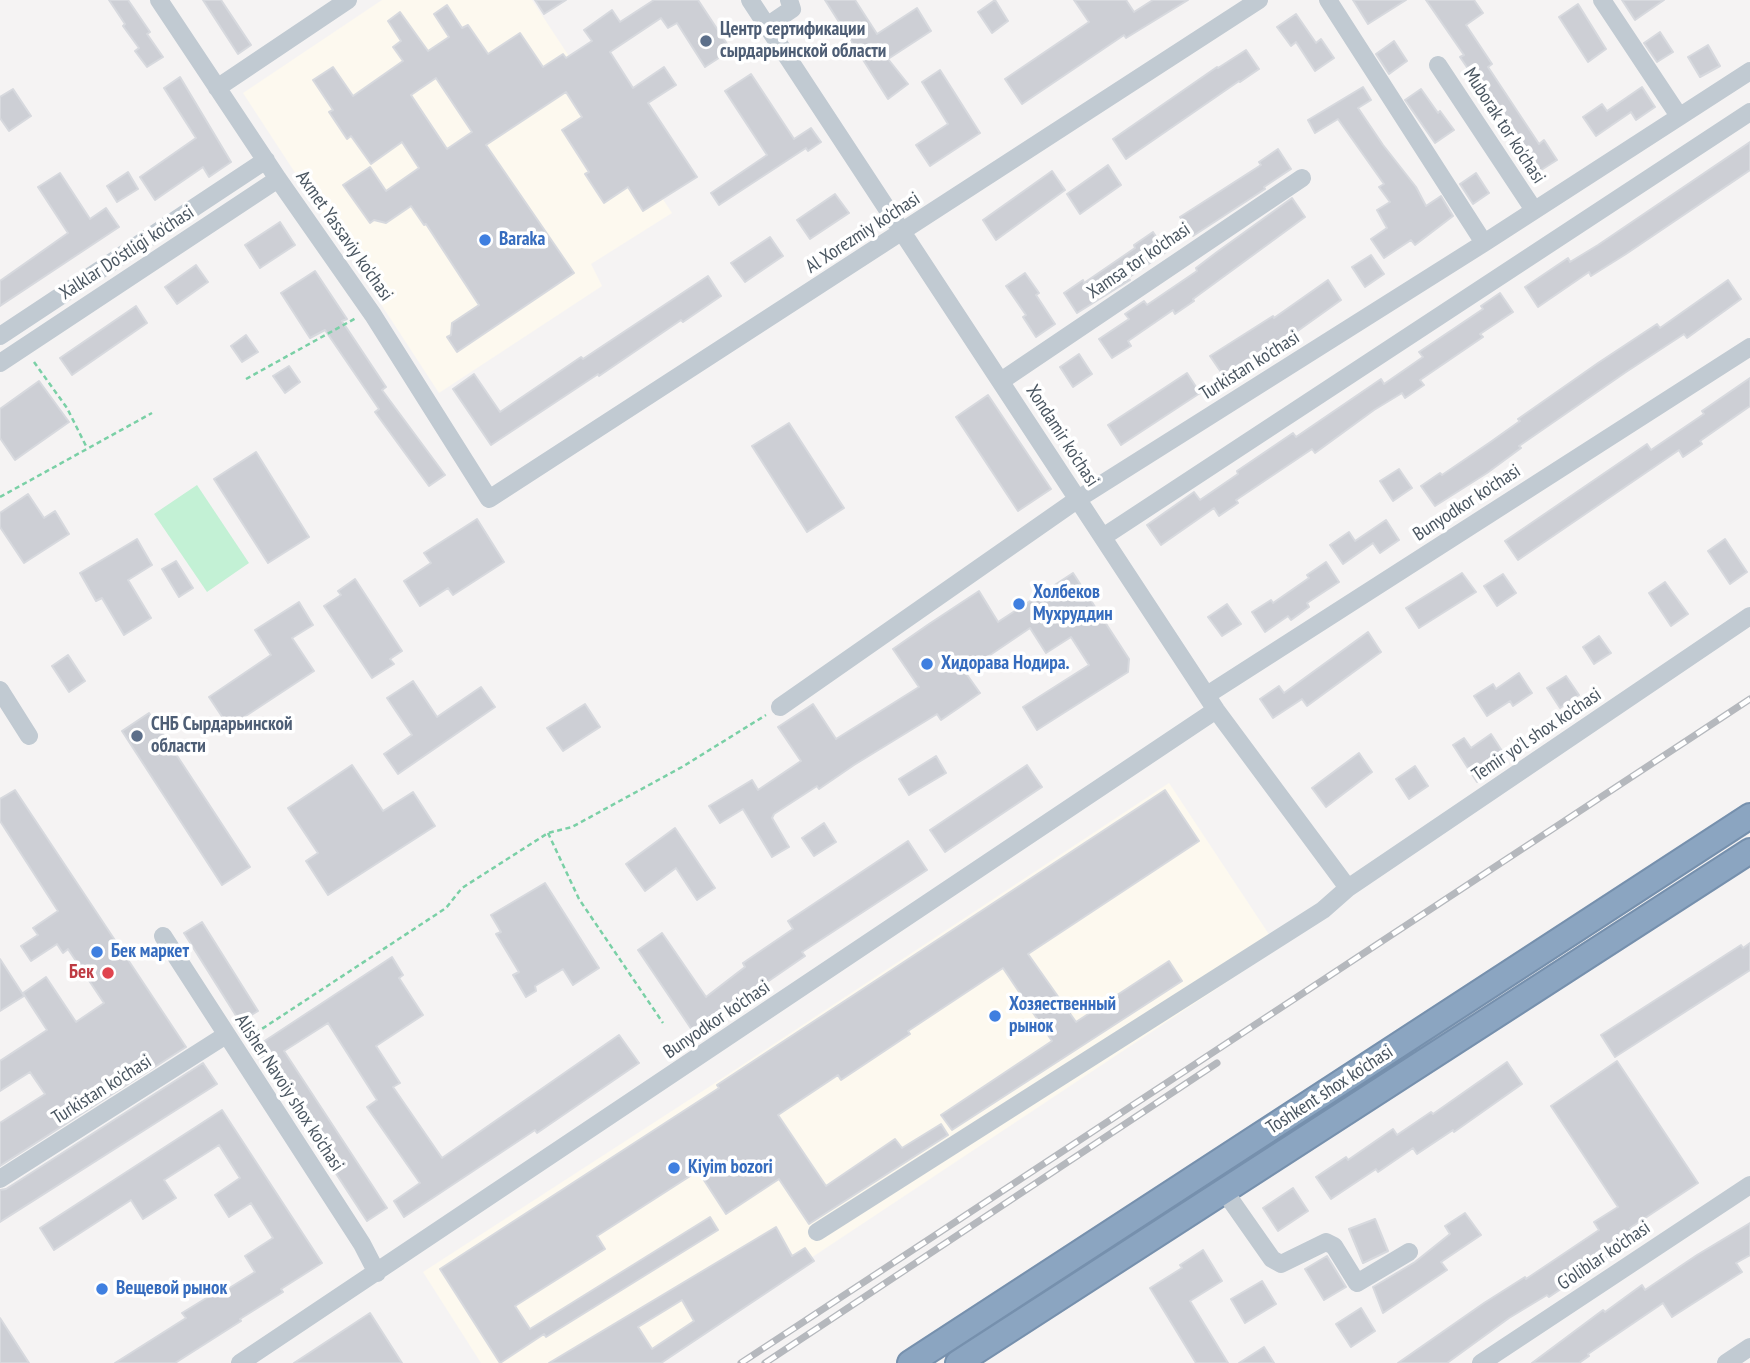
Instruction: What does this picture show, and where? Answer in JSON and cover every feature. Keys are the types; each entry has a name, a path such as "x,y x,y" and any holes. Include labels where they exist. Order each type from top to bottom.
{"highway":[{"name":"Toshkent shox ko'chasi","path":"910,1363 1750,816"},
{"name":"Toshkent shox ko'chasi","path":"958,1363 1750,851"}],"street":[{"name":"Axmet Yassaviy ko'chasi","path":"159,0 278,179 370,310 489,499"},
{"path":"217,88 348,0"},
{"name":"Xondamir ko'chasi","path":"750,0 1212,702 1348,888"},
{"path":"767,26 792,9 789,0"},
{"name":"Al Xorezmiy ko'chasi","path":"489,499 1259,0"},
{"path":"1328,0 1484,243"},
{"path":"1602,0 1679,116"},
{"name":"Muborak tor ko'chasi","path":"1438,65 1534,210"},
{"name":"Turkistan ko'chasi","path":"780,707 1078,499 1484,243 1750,71"},
{"path":"1103,537 1750,112"},
{"name":"Xalklar Do'stligi ko'chasi","path":"0,336 266,160"},
{"name":"Xamsa tor ko'chasi","path":"1001,381 1302,178"},
{"name":"Xalklar Do'stligi ko'chasi","path":"0,363 278,179"},
{"name":"Bunyodkor ko'chasi","path":"240,1363 377,1273 1212,702 1750,347"},
{"name":"Temir yo'l shox ko'chasi","path":"817,1232 1324,910 1348,888 1750,616"},
{"path":"0,690 29,736"},
{"name":"Alisher Navoiy shox ko'chasi","path":"163,936 362,1244 377,1273"},
{"name":"Turkistan ko'chasi","path":"0,1179 230,1041"},
{"name":"G'oliblar ko'chasi","path":"1481,1363 1750,1185"},
{"path":"1225,1192 1272,1259 1281,1264 1326,1242 1334,1246 1357,1283 1409,1252"},
{"path":"1726,1363 1750,1347"}],"path":[{"path":"246,379 370,310"},
{"path":"34,362 67,408 87,448"},
{"path":"0,497 152,413"},
{"path":"230,1041 446,908 462,888 548,833 572,828 682,767 780,707"},
{"path":"548,833 579,899 663,1023"}],"shaded area":[{"path":"382,0 532,0 672,213 591,264 602,286 439,393 243,93"},
{"name":"Хозяественный рынок","path":"1169,783 1278,948 649,1363 481,1363 423,1272"}],"green space":[{"path":"197,485 249,563 207,592 154,514"}],"building":[{"path":"109,0 128,0 163,57 147,67 135,51 139,48"},
{"path":"203,0 221,0 251,45 238,54"},
{"path":"535,0 566,0 544,14"},
{"path":"654,0 698,0 731,50 705,67 677,23 668,28 661,18 610,52 633,88 664,67 676,85 648,103 697,177 643,211 628,187 604,203 585,174 589,172 562,130 582,117 566,92 486,145 574,273 457,352 447,337 451,335 452,323 479,305 426,224 424,225 411,206 386,223 374,220 370,223 343,185 370,167 386,191 419,168 402,142 371,164 351,136 347,139 329,112 333,110 313,80 333,67 353,96 403,61 393,47 401,41 388,21 400,12 428,51 449,37 434,14 447,5 462,28 468,25 488,54 520,33 543,67 563,54 566,58 592,41 584,30 612,10 620,22","holes":["436,78 472,132 447,149 411,95"]},
{"path":"825,0 855,0 877,34 917,8 931,31 888,59 908,84 888,99"},
{"path":"995,0 1008,21 992,33 978,12"},
{"path":"1074,0 1126,0 1134,12 1153,0 1188,0 1126,38 1124,35 1022,104 1005,79 1089,22"},
{"path":"1353,0 1406,0 1368,24"},
{"path":"1426,0 1474,0 1483,13 1466,25 1492,64 1488,67 1539,144 1544,140 1557,160 1538,172 1513,136 1508,139 1472,85 1477,82 1460,57 1464,55"},
{"path":"1622,0 1664,0 1635,20"},
{"path":"1578,4 1606,49 1588,62 1559,17"},
{"path":"1296,14 1316,43 1321,39 1334,58 1315,71 1296,42 1291,46 1277,27"},
{"path":"1660,32 1673,52 1657,62 1644,43"},
{"path":"1394,41 1407,61 1389,74 1376,54"},
{"path":"1708,45 1720,66 1700,77 1688,57"},
{"path":"1246,50 1259,69 1126,159 1113,139"},
{"path":"940,70 980,133 930,166 916,145 948,124 922,82"},
{"path":"751,74 794,139 811,128 821,142 808,151 806,148 719,205 711,193 767,155 725,91"},
{"path":"180,77 231,162 209,177 203,167 155,200 140,177 196,138 164,88"},
{"path":"1363,87 1371,100 1358,108 1383,145 1416,187 1426,206 1441,196 1453,216 1415,245 1411,240 1384,258 1371,239 1387,228 1377,210 1390,202 1379,187 1384,184 1338,119 1315,133 1308,120"},
{"path":"1642,87 1655,107 1636,120 1631,112 1596,136 1583,117 1602,104 1607,111"},
{"path":"13,89 31,116 9,131 0,118 0,97"},
{"path":"1421,89 1454,130 1435,143 1405,100"},
{"path":"1750,142 1750,170 1626,254 1591,276 1589,272 1538,307 1525,287 1568,258 1570,262 1598,245"},
{"path":"1278,149 1291,169 1193,236 1180,217 1261,165 1259,162"},
{"path":"1108,165 1121,185 1080,214 1067,194"},
{"path":"1052,171 1065,190 996,240 983,220"},
{"path":"128,172 138,189 117,202 107,186"},
{"path":"60,173 90,219 106,208 119,227 0,306 0,281 68,233 38,187"},
{"path":"1476,173 1489,193 1473,204 1460,184"},
{"path":"835,194 849,213 810,239 797,220"},
{"path":"1292,198 1305,217 1193,299 1194,301 1175,314 1173,310 1128,341 1131,346 1112,358 1099,339 1129,319 1125,314 1144,301 1147,305 1197,271 1196,268"},
{"path":"280,222 295,245 260,268 245,245"},
{"path":"1153,232 1166,252 1128,278 1130,280 1077,313 1064,293 1083,280 1084,283 1135,248 1134,245"},
{"path":"770,237 783,256 745,282 731,263"},
{"path":"1371,255 1384,274 1365,287 1352,267"},
{"path":"196,265 208,282 177,304 165,287"},
{"path":"315,271 347,319 342,321 386,387 382,390 445,475 429,486 375,412 379,409 325,330 310,338 281,293"},
{"path":"1025,273 1055,324 1036,337 1023,317 1026,315 1006,286"},
{"path":"708,276 721,296 491,445 453,389 474,374 500,412"},
{"path":"1328,280 1341,300 1292,335 1291,333 1223,375 1210,356 1273,316 1274,318"},
{"path":"1728,280 1741,299 1687,338 1684,334 1626,372 1519,446 1521,448 1487,473 1435,506 1421,486 1489,443 1520,421 1518,419 1598,363 1657,324 1660,328"},
{"path":"1500,293 1513,312 1480,334 1483,337 1420,380 1424,385 1405,398 1402,393 1315,453 1312,449 1236,500 1238,503 1219,516 1214,508 1161,545 1147,525 1194,492 1200,500 1293,433 1296,437 1381,379 1384,384 1423,357 1419,352 1483,309 1481,306"},
{"path":"136,306 147,323 72,375 60,358"},
{"path":"246,335 258,352 242,362 231,346"},
{"path":"1079,354 1092,374 1073,387 1060,367"},
{"path":"289,366 300,382 285,393 273,376"},
{"path":"1187,373 1200,393 1121,445 1108,425"},
{"path":"1750,378 1750,406 1700,441 1702,444 1683,457 1679,450 1518,560 1505,541 1647,444 1651,450"},
{"path":"39,381 69,422 15,460 0,438 0,409"},
{"path":"988,395 1051,489 1018,511 956,417"},
{"path":"789,423 844,508 807,532 752,446"},
{"path":"256,452 309,537 268,563 214,479"},
{"path":"1399,469 1412,488 1393,501 1380,481"},
{"path":"28,494 44,518 55,511 69,534 24,563 0,527 0,513"},
{"path":"477,519 504,562 453,595 448,588 420,606 404,581 431,563 424,553"},
{"path":"1386,520 1399,540 1380,553 1373,543 1343,564 1330,545 1349,532 1355,541"},
{"path":"137,539 152,565 128,580 151,618 124,635 102,598 96,601 80,573"},
{"path":"1725,539 1747,572 1730,584 1708,551"},
{"path":"176,561 193,588 179,597 162,569"},
{"path":"1326,562 1339,582 1307,603 1309,607 1291,620 1288,616 1265,632 1252,612 1271,600 1273,603 1309,578 1307,575"},
{"path":"1073,573 1129,659 1128,672 1037,730 1023,707 1089,665 1071,637 1046,653 1030,628 965,672 980,693 941,720 937,714 819,789 817,786 774,814 772,818 789,847 772,857 743,809 720,823 709,806 752,780 758,790 801,761 778,727 813,704 836,739 919,687 893,649 979,591 998,622"},
{"path":"1462,573 1476,592 1419,628 1406,608"},
{"path":"1503,574 1516,593 1497,606 1484,586"},
{"path":"355,579 402,651 390,659 394,664 372,678 324,606 341,595 338,591"},
{"path":"1665,582 1688,614 1671,626 1649,593"},
{"path":"299,602 313,625 292,638 314,671 229,727 209,697 271,655 255,630"},
{"path":"1227,604 1241,624 1222,636 1208,617"},
{"path":"1368,632 1381,652 1307,706 1302,699 1273,718 1260,699 1279,686 1284,693"},
{"path":"1599,636 1611,653 1594,664 1583,647"},
{"path":"68,655 85,681 69,692 52,666"},
{"path":"1519,673 1532,693 1513,706 1510,701 1487,716 1474,696 1493,684 1496,689"},
{"path":"1566,676 1579,695 1560,708 1547,688"},
{"path":"413,681 437,717 481,687 495,707 398,774 384,754 412,735 387,698"},
{"path":"585,704 600,727 563,751 547,728"},
{"path":"149,713 250,867 222,885 122,731"},
{"path":"1491,734 1504,754 1484,768 1488,774 1477,782 1453,745 1464,738 1471,748"},
{"path":"1359,753 1372,772 1326,807 1312,788"},
{"path":"936,756 946,773 909,795 899,779"},
{"path":"352,765 383,811 413,792 435,826 328,895 306,861 318,853 288,808"},
{"path":"1027,765 1042,787 945,852 930,830"},
{"path":"1415,766 1428,786 1409,799 1396,779"},
{"path":"15,790 186,1047 0,1166 0,1123 45,1094 30,1072 0,1091 0,1061 47,1030 23,993 46,977 76,1022 104,1003 68,949 63,953 57,944 31,961 21,946 38,935 33,928 58,911 0,821 0,799"},
{"path":"1165,790 1199,841 1028,954 1076,1022 1169,961 1182,981 952,1130 941,1115 1052,1041 1003,968 908,1031 910,1034 841,1080 838,1075 778,1115 826,1186 895,1139 902,1148 941,1124 948,1135 809,1224 779,1179 726,1214 698,1171 597,1236 605,1249 515,1306 530,1329 710,1217 718,1230 500,1363 440,1269 719,1088 717,1085"},
{"path":"824,823 836,842 814,856 802,838"},
{"path":"675,828 715,888 697,900 676,868 645,891 626,864"},
{"path":"908,841 927,870 802,952 805,956 728,1009 726,1007 692,1030 638,950 662,933 706,997 745,967 743,963 793,929 788,921"},
{"path":"545,883 599,968 573,985 563,969 535,986 536,991 526,997 513,975 519,972 496,934 501,932 491,915"},
{"path":"202,922 258,1011 240,1022 184,933"},
{"path":"1750,943 1750,970 1615,1057 1601,1035 1741,945 1743,948"},
{"path":"392,957 403,975 399,978 423,1015 376,1046 400,1083 393,1087 442,1158 619,1035 639,1063 537,1133 535,1130 404,1217 394,1201 420,1183 367,1107 377,1100 328,1023 284,1051 387,1208 367,1221 254,1048"},
{"path":"0,959 24,996 0,1011"},
{"path":"1617,1061 1698,1183 1630,1228 1637,1238 1549,1297 1547,1295 1509,1318 1447,1363 1398,1363 1484,1303 1525,1277 1526,1279 1599,1230 1594,1222 1618,1207 1551,1106"},
{"path":"1507,1062 1522,1084 1454,1132 1453,1130 1417,1154 1413,1148 1331,1199 1316,1177 1346,1157 1348,1160 1393,1129 1397,1135 1431,1112 1433,1114"},
{"path":"203,1063 217,1084 0,1222 0,1190 6,1189"},
{"path":"222,1110 322,1263 281,1289 283,1292 240,1319 241,1321 175,1363 115,1363 186,1318 182,1313 255,1272 245,1256 273,1238 251,1203 229,1217 215,1195 240,1178 219,1145 164,1180 176,1198 143,1219 131,1200 54,1250 40,1228"},
{"path":"1293,1188 1308,1211 1278,1231 1263,1208"},
{"path":"1465,1213 1481,1235 1441,1262 1447,1270 1383,1313 1373,1287 1415,1262 1450,1234 1445,1226"},
{"path":"1375,1219 1388,1251 1363,1263 1349,1229"},
{"path":"1750,1223 1750,1255 1736,1263 1742,1272 1672,1317 1663,1303 1579,1363 1532,1363 1603,1310 1605,1312 1642,1285 1645,1290"},
{"path":"776,1227 792,1256 805,1248 814,1261 661,1363 549,1363","holes":["682,1300 694,1321 652,1349 638,1327"]},
{"path":"1203,1250 1222,1281 1190,1301 1228,1363 1196,1363 1150,1288 1182,1268 1180,1265"},
{"path":"1327,1256 1346,1287 1324,1300 1305,1269"},
{"path":"1262,1281 1276,1304 1245,1323 1231,1299"},
{"path":"1361,1308 1375,1331 1351,1347 1336,1324"},
{"path":"370,1313 402,1363 294,1363"},
{"path":"0,1318 29,1363 0,1363"},
{"path":"1264,1347 1274,1363 1239,1363"}],"railway":[{"path":"741,1363 1750,699"},
{"path":"765,1363 1217,1063"}],"place":[{"name":"Центр сертификации сырдарьинской области","path":"706,41"},
{"name":"Baraka","path":"485,240"},
{"name":"Холбеков Мухруддин","path":"1019,604"},
{"name":"Хидорава Нодира.","path":"927,664"},
{"name":"СНБ Сырдарьинской области","path":"137,736"},
{"name":"Бек маркет","path":"97,952"},
{"name":"Бек","path":"108,973"},
{"name":"Хозяественный рынок","path":"995,1016"},
{"name":"Kiyim bozori","path":"674,1168"},
{"name":"Вещевой рынок","path":"102,1289"}]}
